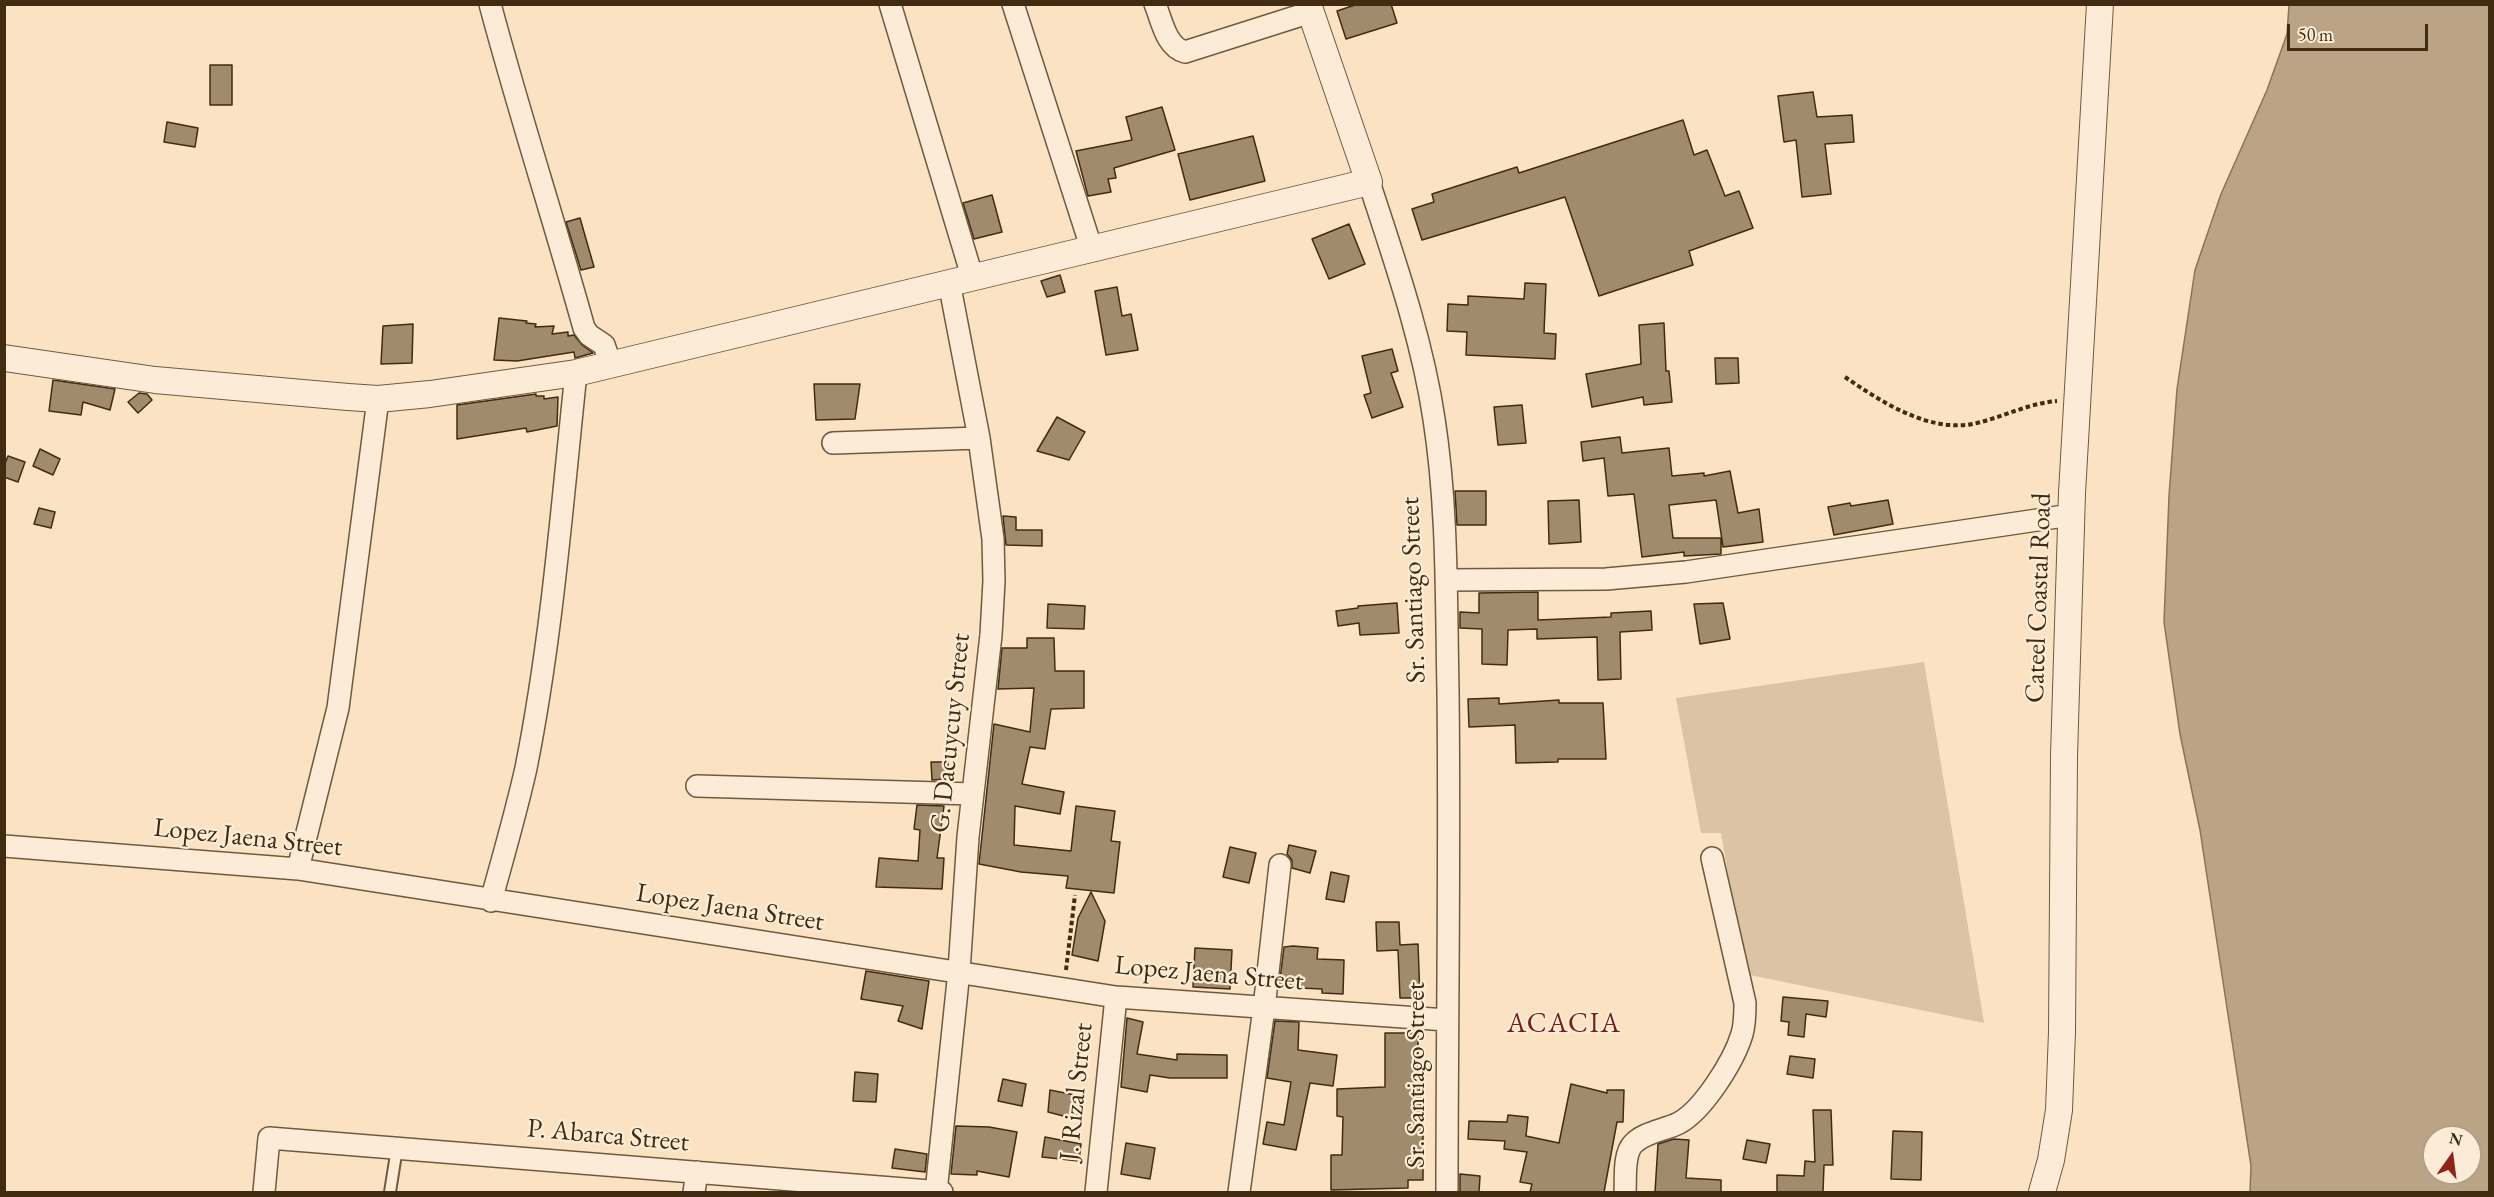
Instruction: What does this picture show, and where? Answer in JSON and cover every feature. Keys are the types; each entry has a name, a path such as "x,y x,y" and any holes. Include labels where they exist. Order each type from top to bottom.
{"street":[{"path":"490,4 584,328 606,347 611,364"},
{"name":"G. Dacuycuy Street","path":"890,4 961,279 978,438 993,539 994,582 991,635 973,794 959,971 936,1192"},
{"path":"1013,4 1092,250"},
{"path":"1155,4 1168,37 1175,48 1185,52 1309,8"},
{"name":"Cateel Coastal Road","path":"2042,1192 2051,1160 2059,1110 2062,1043 2064,756 2071,514 2100,4"},
{"name":"Sr. Santiago Street","path":"1309,8 1369,182 1410,317 1434,418 1445,535 1446,580 1447,1192"},
{"path":"4,358 155,380 378,399 576,373 1369,182"},
{"path":"491,901 526,768 538,694 550,612 576,373"},
{"path":"298,869 338,708 378,399"},
{"path":"833,444 978,438"},
{"path":"1446,580 1606,579 1686,572 2071,514"},
{"path":"697,786 973,794"},
{"name":"Lopez Jaena Street","path":"4,846 298,869 1116,997 1447,1020"},
{"path":"1625,1192 1628,1152 1632,1144 1681,1122 1695,1111 1736,1050 1742,1034 1745,1003 1712,858"},
{"path":"1239,1192 1264,1008 1280,865"},
{"name":"J. Rizal Street","path":"1096,1192 1116,997"},
{"name":"P. Abarca Street","path":"264,1192 269,1138 397,1148 696,1182 942,1192"}],"lane":[{"path":"390,1192 397,1148"}],"path":[{"path":"1845,377 1879,400 1914,416 1950,425 1979,423 2049,402 2077,399"},
{"path":"1064,988 1075,896"}],"shaded area":[{"path":"2289,5 2489,5 2489,1192 2250,1192 2251,1166 2200,830 2180,734 2164,622 2169,496 2177,389 2195,270 2221,194 2267,90 2287,34"},
{"path":"1924,662 1984,1023 1745,974 1721,833 1701,833 1676,698"}],"building":[{"path":"1358,4 1391,4 1397,23 1346,39 1337,11"},
{"path":"210,65 232,65 232,105 210,105"},
{"path":"1813,92 1817,117 1852,115 1854,142 1825,144 1831,194 1802,197 1796,140 1784,142 1778,96"},
{"path":"1162,107 1175,150 1114,168 1116,178 1108,179 1111,192 1088,196 1076,151 1132,140 1126,117"},
{"path":"1683,120 1694,155 1707,150 1725,196 1739,191 1753,228 1689,251 1693,265 1599,296 1565,197 1422,240 1412,209 1434,202 1432,194 1517,167 1519,173"},
{"path":"167,122 198,128 195,147 164,142"},
{"path":"1253,136 1265,181 1190,200 1178,154"},
{"path":"992,195 1002,232 974,239 963,203"},
{"path":"580,218 594,267 581,270 566,222"},
{"path":"1349,224 1365,264 1329,279 1312,239"},
{"path":"1060,275 1065,292 1047,297 1041,281"},
{"path":"1525,283 1546,284 1544,333 1556,334 1555,359 1466,355 1467,332 1447,331 1448,304 1468,305 1468,296 1524,299"},
{"path":"1117,287 1122,316 1131,314 1138,350 1106,355 1095,291"},
{"path":"499,318 527,321 526,323 536,324 535,327 554,326 552,334 568,332 568,336 574,335 593,353 575,358 574,352 517,361 494,360"},
{"path":"1664,323 1666,371 1669,371 1672,402 1644,405 1643,397 1592,407 1586,374 1641,364 1639,325"},
{"path":"413,324 412,363 381,364 383,326"},
{"path":"1392,349 1398,371 1391,373 1403,407 1372,418 1364,395 1371,393 1362,356"},
{"path":"1715,358 1738,358 1739,383 1716,384"},
{"path":"53,380 115,389 110,410 83,402 81,415 49,411"},
{"path":"814,384 860,384 855,419 816,420"},
{"path":"139,393 147,394 152,400 138,413 128,402"},
{"path":"536,394 536,396 544,396 544,399 558,397 557,426 527,432 526,428 457,439 457,405"},
{"path":"1522,405 1526,443 1498,445 1494,407"},
{"path":"1057,417 1085,432 1069,460 1037,451"},
{"path":"1620,437 1622,453 1669,448 1672,476 1704,473 1704,476 1730,471 1738,513 1759,509 1763,542 1723,547 1716,500 1669,505 1673,538 1721,538 1721,554 1684,556 1684,552 1642,557 1634,494 1608,496 1604,458 1583,461 1581,442"},
{"path":"40,449 60,459 53,475 33,466"},
{"path":"8,456 25,462 18,482 4,477 4,466"},
{"path":"1455,491 1486,491 1486,525 1457,525"},
{"path":"1579,500 1581,542 1549,544 1548,501"},
{"path":"1888,500 1893,524 1834,535 1828,507"},
{"path":"39,508 55,512 51,528 34,524"},
{"path":"1003,516 1016,517 1016,530 1042,530 1042,546 1006,545"},
{"path":"1538,592 1538,620 1611,617 1611,613 1651,611 1652,630 1620,632 1621,679 1598,680 1597,637 1537,639 1537,629 1508,630 1507,665 1482,664 1482,629 1460,628 1460,612 1479,613 1479,593"},
{"path":"1397,603 1399,633 1360,635 1359,623 1338,626 1336,611 1358,608 1358,606"},
{"path":"1723,603 1730,639 1700,644 1694,604"},
{"path":"1048,604 1085,606 1084,629 1047,628"},
{"path":"1027,638 1054,638 1055,671 1084,671 1084,708 1051,709 1045,749 1030,747 1022,784 1064,792 1060,814 1015,806 1014,845 1071,851 1076,806 1115,811 1111,841 1120,842 1114,893 1066,888 1068,876 1021,872 979,864 994,724 1030,732 1034,688 998,689 1002,648 1027,648"},
{"path":"1499,698 1499,704 1559,700 1559,703 1603,703 1606,759 1558,759 1558,762 1516,763 1515,725 1469,727 1468,699"},
{"path":"931,762 948,762 948,779 932,780"},
{"path":"917,805 944,806 937,858 944,858 942,889 876,887 879,858 918,861 920,830 914,829"},
{"path":"1289,845 1316,851 1310,873 1292,868 1292,860 1287,854"},
{"path":"1230,847 1256,853 1249,883 1223,877"},
{"path":"1331,872 1349,876 1344,902 1326,899"},
{"path":"1091,892 1105,921 1098,961 1072,955 1078,918"},
{"path":"1376,922 1399,922 1400,945 1418,944 1420,998 1400,998 1398,950 1377,951"},
{"path":"1284,947 1318,948 1317,959 1344,960 1343,994 1322,993 1322,989 1279,987"},
{"path":"1195,948 1232,950 1230,989 1193,987"},
{"path":"866,971 929,981 922,1029 898,1021 903,1006 861,999"},
{"path":"1783,997 1828,1001 1826,1017 1806,1014 1804,1037 1788,1035 1789,1022 1781,1021"},
{"path":"1127,1018 1143,1022 1137,1054 1177,1060 1177,1054 1227,1055 1227,1078 1170,1078 1150,1075 1147,1092 1121,1087"},
{"path":"1275,1021 1299,1022 1298,1050 1337,1055 1333,1086 1310,1083 1296,1150 1263,1144 1267,1122 1284,1125 1291,1082 1267,1078"},
{"path":"1385,1033 1418,1033 1423,1180 1408,1180 1408,1188 1331,1190 1331,1155 1342,1155 1343,1117 1337,1116 1337,1089 1385,1087"},
{"path":"1790,1056 1815,1059 1813,1078 1787,1074"},
{"path":"855,1072 878,1074 876,1102 853,1101"},
{"path":"1003,1079 1026,1084 1022,1106 998,1101"},
{"path":"1571,1084 1607,1093 1607,1090 1624,1090 1623,1122 1617,1122 1604,1192 1530,1192 1532,1184 1520,1182 1527,1152 1504,1149 1505,1141 1468,1139 1469,1121 1507,1122 1508,1115 1528,1117 1526,1136 1559,1143"},
{"path":"1050,1090 1080,1096 1075,1119 1048,1112"},
{"path":"1813,1110 1831,1110 1833,1165 1824,1165 1823,1192 1777,1192 1777,1175 1804,1176 1805,1161 1815,1162"},
{"path":"956,1126 989,1127 1017,1132 1009,1177 977,1171 977,1175 951,1174"},
{"path":"1893,1131 1922,1132 1921,1180 1891,1179"},
{"path":"1045,1137 1081,1144 1079,1161 1042,1157"},
{"path":"1674,1139 1689,1140 1686,1178 1721,1180 1721,1192 1655,1192 1658,1144"},
{"path":"1747,1140 1770,1144 1766,1163 1743,1159"},
{"path":"1126,1143 1155,1148 1150,1179 1121,1174"},
{"path":"895,1149 927,1154 925,1172 892,1168"},
{"path":"1460,1174 1480,1176 1479,1192 1460,1192"}],"district":[{"name":"ACACIA","path":"1564,1024"}]}
